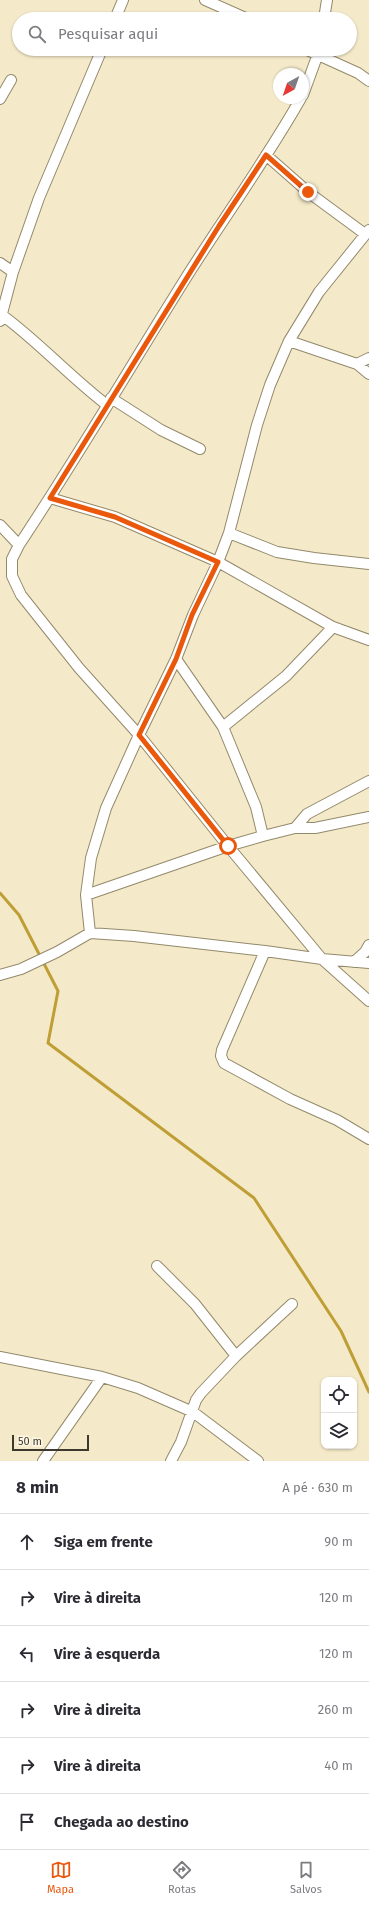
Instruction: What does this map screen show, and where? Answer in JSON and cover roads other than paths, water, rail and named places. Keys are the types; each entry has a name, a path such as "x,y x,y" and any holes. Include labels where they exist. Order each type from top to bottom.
{"street":[{"path":"117,12 123,0"},
{"path":"205,0 232,12"},
{"path":"325,12 327,0"},
{"path":"99,56 39,198 13,272 1,318 26,332 83,387 161,430 200,449"},
{"path":"309,79 318,56"},
{"path":"325,56 358,73 369,81"},
{"path":"0,99 11,80"},
{"path":"297,104 219,226 20,544 12,559 12,576 21,595 79,668 139,735 322,960 369,1001"},
{"path":"90,933 86,895 92,858 106,808 176,659 192,615 218,562 229,533 257,425 270,385 289,341 319,292 367,232 308,192 266,155"},
{"path":"0,263 13,272"},
{"path":"289,341 357,364 369,374"},
{"path":"357,364 369,358"},
{"path":"50,498 115,517 218,562 333,627 369,640"},
{"path":"0,525 20,544"},
{"path":"229,533 277,552 369,564"},
{"path":"223,727 282,680 333,627"},
{"path":"176,659 223,727 256,807 263,836"},
{"path":"295,828 307,814 369,781"},
{"path":"86,895 228,846 263,836 295,828 315,828 369,817"},
{"path":"0,975 21,969 58,952 90,933 134,936 265,950 322,960 369,963"},
{"path":"354,962 365,952 369,945"},
{"path":"265,950 222,1050 221,1056 224,1063 290,1099 337,1120 369,1139"},
{"path":"156,1266 195,1304 236,1356"},
{"path":"171,1461 181,1442 193,1412 196,1400 201,1393 236,1356 292,1304"},
{"path":"0,1357 102,1377 138,1388 193,1412 258,1461"},
{"path":"43,1461 102,1377"}],"waterway":[{"path":"0,893 19,915 58,991 48,1043 254,1198 341,1331 369,1392"}]}
